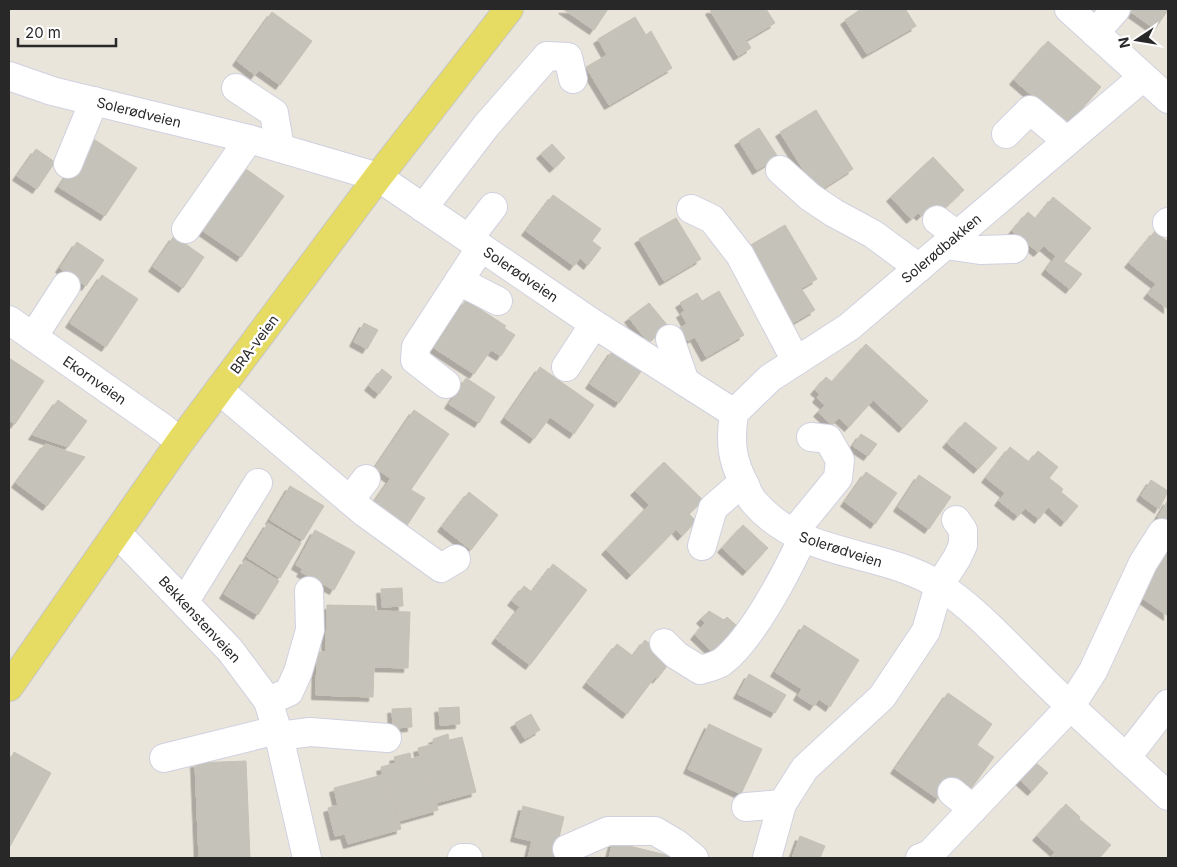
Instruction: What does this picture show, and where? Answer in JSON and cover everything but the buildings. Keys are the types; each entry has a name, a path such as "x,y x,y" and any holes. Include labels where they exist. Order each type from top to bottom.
{"main road":[{"name":"BRA-veien","path":"9,687 180,442 378,177 509,9"}],"street":[{"path":"1069,9 1159,85"},
{"path":"1096,33 1116,9"},
{"path":"423,208 486,126 547,56 568,57 573,79"},
{"name":"Solerødveien","path":"9,76 94,101 249,138 378,177 594,324 734,412 731,438 734,463 752,500 769,517 798,536 911,571 939,586 962,602 1070,707 1168,796"},
{"name":"Solerødbakken","path":"734,412 770,378 849,327 919,268 947,233 1068,141 1159,85"},
{"path":"236,88 274,113 280,148"},
{"path":"68,164 94,101"},
{"path":"1006,134 1030,110 1068,141"},
{"path":"186,229 249,138"},
{"path":"780,170 810,198 873,234 919,268"},
{"path":"446,384 415,360 416,347 459,281 475,242 493,207"},
{"path":"691,208 712,219 740,255 796,362"},
{"path":"947,233 980,250 1014,250"},
{"path":"459,281 498,301"},
{"path":"33,337 66,286"},
{"name":"Ekornveien","path":"9,320 163,428 180,442"},
{"path":"566,367 594,324"},
{"path":"670,339 684,382"},
{"path":"220,390 358,490 441,568 456,559"},
{"path":"664,643 676,655 700,670 721,663 738,646 774,593 798,536 838,478 840,460 828,439 811,437"},
{"path":"702,546 713,508 743,482"},
{"path":"185,601 258,483"},
{"path":"767,858 782,804 806,768 882,697 926,630 939,586 963,545 963,530 956,520"},
{"name":"Bekkenstenveien","path":"117,533 185,601 230,650 268,701 278,733 308,858"},
{"path":"920,858 930,854 1070,707 1093,671 1143,563 1162,533"},
{"path":"268,701 289,692 298,672 310,630 309,591"},
{"path":"1126,758 1163,721"},
{"path":"164,758 278,733 310,732 387,738"},
{"path":"952,792 972,809"},
{"path":"746,806 782,804"},
{"path":"567,849 608,831 656,831 678,844 694,858"},
{"path":"462,858 468,858"}]}
